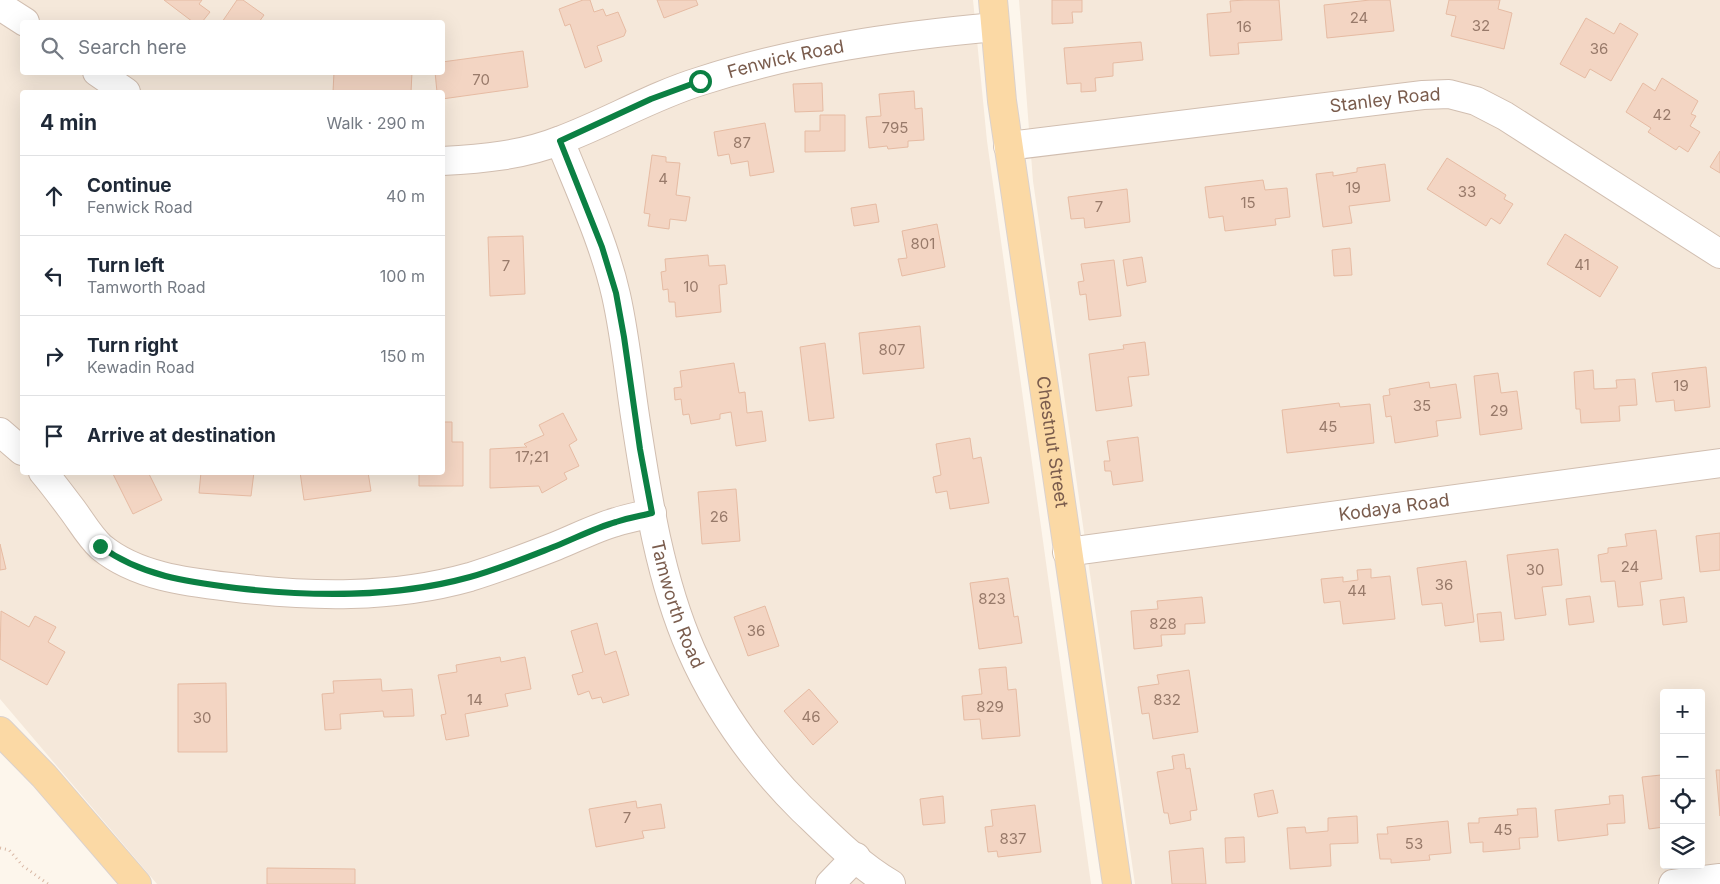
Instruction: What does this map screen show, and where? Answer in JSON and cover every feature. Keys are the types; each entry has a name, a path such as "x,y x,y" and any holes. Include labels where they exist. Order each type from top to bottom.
{"main road":[{"name":"Chestnut Street","path":"993,0 1008,146 1117,884"},
{"path":"0,732 44,776 137,884"}],"street":[{"path":"0,6 22,20"},
{"name":"Fenwick Road","path":"445,161 489,158 517,153 560,141 660,96 700,81 750,66 802,54 888,39 995,27"},
{"path":"101,75 123,90"},
{"name":"Stanley Road","path":"1008,146 1423,95 1449,94 1476,102 1504,116 1720,254"},
{"name":"Tamworth Road","path":"560,141 602,247 616,293 652,513 665,570 691,651 717,701 762,766 815,822 856,857 892,884"},
{"path":"0,432 20,448"},
{"name":"Kodaya Road","path":"1067,552 1720,463"},
{"path":"45,475 100,546 136,567 161,576 197,583 260,591 319,595 354,594 416,588 470,577 616,522 652,513"},
{"path":"830,884 856,857"},
{"path":"1673,884 1720,878"}],"path":[{"path":"0,848 9,850 23,866 48,884"}],"shaded area":[{"path":"0,0 973,0 987,141 1091,884 157,884 0,699"},
{"path":"1019,0 1720,0 1720,884 1135,884 1033,181"}],"building":[{"path":"164,0 202,0 199,4 210,12 204,20 190,20"},
{"path":"237,0 243,0 264,15 260,20 223,20"},
{"path":"583,0 590,0 594,12 603,9 606,16 618,12 626,31 624,36 597,46 602,61 585,68 570,24 565,26 559,9"},
{"path":"657,0 696,0 698,5 664,18"},
{"path":"1052,0 1082,0 1082,12 1072,12 1073,23 1052,24"},
{"path":"1279,0 1282,40 1238,43 1239,54 1210,56 1207,14 1231,12 1230,1"},
{"path":"1370,0 1390,0 1394,31 1327,38 1324,5"},
{"path":"1449,0 1500,0 1498,9 1512,13 1504,49 1451,36 1456,16 1446,14"},
{"path":"1586,18 1614,34 1620,23 1638,34 1611,81 1590,69 1585,78 1560,64"},
{"path":"1141,42 1143,60 1113,63 1113,76 1095,78 1096,91 1081,92 1081,83 1067,84 1064,48"},
{"path":"523,51 528,87 445,99 445,90 437,90 435,75 445,75 445,62"},
{"path":"334,75 412,75 411,90 333,90"},
{"path":"1662,78 1698,101 1691,114 1696,116 1690,126 1700,132 1688,152 1679,146 1676,150 1648,132 1651,128 1626,112 1643,83 1655,91"},
{"path":"822,83 823,111 795,112 793,84"},
{"path":"914,91 915,109 922,108 924,140 908,141 908,147 888,149 887,146 869,148 866,117 881,116 879,94"},
{"path":"820,115 845,115 845,151 805,152 805,131 820,131"},
{"path":"765,123 774,172 750,176 748,161 731,164 729,154 718,156 714,132"},
{"path":"1720,151 1720,173 1710,167"},
{"path":"652,155 666,157 666,162 680,163 676,195 690,197 686,221 670,219 669,229 648,226 650,214 644,213"},
{"path":"1447,158 1506,195 1504,199 1513,204 1500,224 1491,218 1486,226 1427,189"},
{"path":"1385,164 1390,201 1349,206 1352,223 1323,227 1316,174 1333,172 1333,176 1357,172 1357,168"},
{"path":"1263,180 1265,190 1287,188 1290,217 1275,219 1276,225 1225,231 1223,216 1209,218 1205,187"},
{"path":"1127,189 1130,222 1085,228 1084,218 1071,219 1068,197"},
{"path":"876,204 879,222 854,226 851,208"},
{"path":"937,224 945,267 902,276 898,259 907,258 902,231"},
{"path":"1565,234 1618,267 1600,297 1547,264"},
{"path":"523,236 525,294 490,296 488,237"},
{"path":"1350,248 1352,275 1334,276 1332,250"},
{"path":"708,255 709,266 725,265 727,284 719,285 721,312 676,317 675,302 669,302 668,289 663,290 661,272 666,271 665,259"},
{"path":"1142,257 1146,282 1127,286 1123,260"},
{"path":"1114,260 1121,316 1089,320 1086,294 1080,295 1078,282 1084,281 1081,264"},
{"path":"920,326 924,368 863,374 859,333"},
{"path":"1145,342 1149,375 1128,377 1132,406 1096,411 1089,354 1124,349 1123,345"},
{"path":"825,343 834,418 809,421 800,347"},
{"path":"734,363 739,393 745,392 747,413 762,411 766,441 736,446 731,412 720,414 720,419 691,424 689,414 683,415 681,399 675,400 674,388 682,387 680,371"},
{"path":"1706,367 1710,407 1675,411 1674,400 1656,402 1652,373"},
{"path":"1593,370 1594,389 1617,388 1616,380 1635,379 1637,405 1619,406 1620,421 1581,423 1580,409 1576,409 1574,372"},
{"path":"1498,373 1501,393 1517,391 1522,429 1480,435 1474,376"},
{"path":"1429,382 1430,388 1456,384 1461,418 1436,421 1438,436 1395,443 1391,416 1386,417 1383,396 1390,395 1389,389"},
{"path":"1339,403 1340,407 1370,404 1374,443 1287,453 1282,410"},
{"path":"563,413 577,440 569,445 579,466 564,473 567,479 542,493 539,486 490,488 490,449 527,447 524,444 544,435 539,425"},
{"path":"445,422 452,422 452,442 463,442 463,486 419,486 419,475 445,475"},
{"path":"1138,437 1143,481 1113,485 1111,471 1105,471 1104,461 1110,461 1107,441"},
{"path":"970,438 973,459 981,457 989,503 950,509 947,491 936,493 933,477 941,475 936,444"},
{"path":"114,475 150,475 162,500 133,514"},
{"path":"201,475 254,475 251,496 199,493"},
{"path":"300,475 368,475 371,491 304,500"},
{"path":"736,489 740,541 702,544 698,492"},
{"path":"1656,530 1662,579 1640,582 1643,605 1618,607 1615,581 1601,582 1598,555 1608,553 1608,548 1627,546 1625,534"},
{"path":"1720,533 1720,570 1700,572 1696,536"},
{"path":"0,544 6,569 0,570"},
{"path":"1558,549 1562,585 1542,587 1546,615 1515,619 1507,555"},
{"path":"1466,561 1474,622 1445,626 1442,603 1422,605 1417,568"},
{"path":"1371,569 1371,578 1390,576 1395,619 1343,624 1340,601 1324,603 1321,579 1343,577 1343,582 1358,580 1357,570"},
{"path":"1008,578 1014,617 1018,616 1022,643 979,649 970,583"},
{"path":"1590,596 1594,622 1569,625 1566,599"},
{"path":"1202,597 1205,623 1185,624 1185,634 1161,635 1162,646 1134,649 1131,611 1158,609 1157,601"},
{"path":"1684,597 1687,622 1663,625 1660,600"},
{"path":"765,606 779,646 748,656 734,617"},
{"path":"1,611 29,627 35,616 56,627 48,642 65,652 47,685 0,659"},
{"path":"1501,612 1504,640 1480,642 1477,614"},
{"path":"597,623 605,655 616,651 629,695 603,703 601,697 592,699 589,691 578,695 572,675 583,672 571,631"},
{"path":"500,657 501,662 525,657 531,689 505,694 508,706 465,714 469,736 446,740 441,715 446,714 438,675 457,672 456,665"},
{"path":"1006,667 1008,690 1016,689 1020,736 982,739 980,719 964,720 962,696 982,694 979,669"},
{"path":"1189,670 1198,732 1153,739 1149,713 1142,714 1138,687 1159,684 1157,675"},
{"path":"381,679 382,691 412,689 414,716 384,717 383,711 340,714 341,729 325,730 322,694 334,693 333,681"},
{"path":"226,683 227,752 178,752 178,684"},
{"path":"809,689 838,722 813,745 784,711"},
{"path":"1184,754 1186,769 1190,768 1197,810 1190,811 1191,820 1170,824 1168,813 1164,813 1157,772 1174,769 1172,756"},
{"path":"1716,770 1720,770 1720,816"},
{"path":"1660,775 1660,828 1649,829 1642,777"},
{"path":"1273,790 1278,813 1258,817 1254,794"},
{"path":"1623,795 1625,823 1607,824 1608,835 1558,841 1555,810 1610,804 1609,796"},
{"path":"943,796 945,823 923,825 920,799"},
{"path":"636,801 637,808 661,804 665,828 642,831 644,838 596,847 589,809"},
{"path":"1035,805 1041,852 998,857 997,851 988,852 985,827 993,826 991,810"},
{"path":"1536,808 1538,837 1519,838 1520,849 1483,852 1483,842 1470,843 1468,823 1479,823 1479,818 1518,815 1517,809"},
{"path":"1357,816 1358,843 1330,844 1331,866 1290,869 1287,828 1305,827 1306,833 1328,831 1328,818"},
{"path":"1448,821 1451,853 1429,855 1430,860 1391,863 1391,859 1380,859 1377,834 1388,834 1387,827"},
{"path":"1244,837 1245,862 1226,863 1225,838"},
{"path":"1203,848 1206,884 1172,884 1169,851"},
{"path":"267,868 355,869 355,884 267,884"}],"route":[{"path":"100,546 136,567 161,576 197,583 260,591 319,595 354,594 416,588 470,577 556,546 601,527 652,513 640,449 616,293 602,247 560,141 651,99 700,81"}]}
